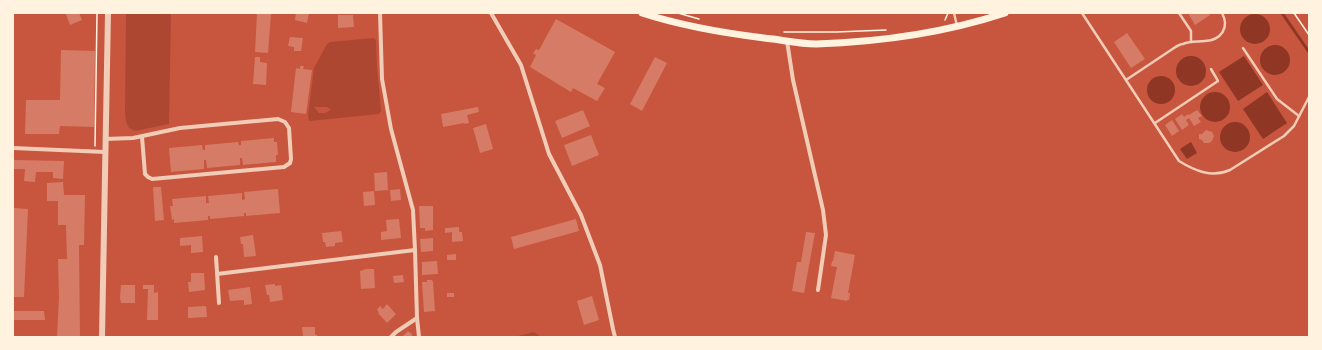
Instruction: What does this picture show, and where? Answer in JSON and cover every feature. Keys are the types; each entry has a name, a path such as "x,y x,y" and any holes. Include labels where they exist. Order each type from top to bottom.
{"main road":[{"path":"642,13 695,27 746,36 814,44 878,39 923,33 958,27 1005,13"}],"street":[{"path":"102,337 108,13"},
{"path":"380,13 382,79 391,129 412,210 419,337"},
{"path":"491,13 521,65 549,154 581,215 600,265 616,337"},
{"path":"787,41 793,80 823,210 826,235 818,290"},
{"path":"105,139 142,137 180,128 278,119 285,122 289,128 291,159 290,163 284,167 152,179 148,178 145,174 142,137"},
{"path":"13,148 105,152"},
{"path":"217,274 415,250"},
{"path":"216,257 219,303"},
{"path":"391,337 417,318"}],"lane":[{"path":"954,13 958,27"},
{"path":"1082,13 1180,161 1190,168 1212,174 1224,173 1230,170 1284,136 1294,126 1309,97"},
{"path":"1179,13 1191,31 1191,42"},
{"path":"1126,80 1182,44 1209,41 1221,34 1226,26 1226,21 1222,13"},
{"path":"1243,48 1277,99 1299,116"},
{"path":"1155,123 1218,81 1211,69"}],"path":[{"path":"95,152 97,13"},
{"path":"678,13 700,19"},
{"path":"944,21 947,18 948,13"},
{"path":"1294,13 1309,34"},
{"path":"782,32 891,30"}],"shaded area":[{"path":"126,13 171,13 169,124 135,131 129,128 126,122"},
{"path":"1255,14 1261,15 1269,23 1269,35 1261,43 1255,44 1249,43 1241,35 1240,29 1241,23 1249,15"},
{"path":"374,38 376,40 381,111 379,114 309,121 308,115 314,68 327,44 330,42","holes":["314,107 327,107 331,110 325,113 319,113"]},
{"path":"1275,45 1281,46 1289,54 1289,66 1281,74 1275,75 1269,74 1261,66 1260,60 1261,54 1269,46"},
{"path":"1191,56 1197,57 1205,65 1205,77 1197,85 1191,86 1185,85 1177,77 1176,71 1177,65 1185,57"},
{"path":"1244,56 1263,85 1238,101 1219,72"},
{"path":"1161,76 1171,80 1175,90 1171,100 1161,104 1151,100 1147,90 1151,80"},
{"path":"1215,92 1221,93 1229,101 1229,113 1221,121 1215,122 1209,121 1201,113 1200,107 1201,101 1209,93"},
{"path":"1267,92 1287,123 1263,139 1243,109"},
{"path":"1235,122 1241,123 1249,131 1249,143 1241,151 1235,152 1229,151 1221,143 1220,137 1221,131 1229,123"},
{"path":"1191,142 1197,153 1187,159 1180,149"},
{"path":"534,332 541,337 514,337"}],"building":[{"path":"79,13 82,20 70,25 66,14"},
{"path":"257,13 271,14 268,53 255,52"},
{"path":"296,13 309,13 307,23 295,20"},
{"path":"1188,13 1209,13 1210,15 1195,25"},
{"path":"338,15 353,15 354,27 338,28"},
{"path":"556,19 615,52 597,84 605,88 597,101 573,88 571,92 530,67 536,55 533,53 536,49 539,50"},
{"path":"1127,33 1145,59 1131,68 1114,42"},
{"path":"290,37 303,38 301,51 294,51 294,47 288,46"},
{"path":"61,50 95,51 94,127 60,126 59,134 25,134 26,100 60,100"},
{"path":"255,57 260,57 260,62 267,63 266,85 253,84"},
{"path":"655,57 667,63 642,111 630,104"},
{"path":"300,66 304,66 303,69 312,70 306,114 291,112 296,68 300,69"},
{"path":"478,107 479,112 467,115 469,123 443,127 441,114"},
{"path":"583,110 590,126 562,138 555,121"},
{"path":"1197,110 1202,116 1198,118 1201,122 1194,126 1189,118 1186,120 1189,125 1182,130 1175,119 1182,114 1184,117"},
{"path":"1172,120 1179,131 1172,136 1165,125"},
{"path":"486,124 493,149 480,153 473,128"},
{"path":"1206,130 1212,132 1214,136 1212,141 1209,143 1204,143 1199,139 1199,134 1202,134"},
{"path":"591,135 599,155 572,166 564,145"},
{"path":"274,138 274,142 277,142 278,155 276,155 276,162 243,165 242,158 240,158 240,165 207,168 206,160 204,160 204,169 171,172 169,148 202,145 203,150 205,150 205,145 238,142 239,145 241,145 241,141"},
{"path":"13,160 64,161 63,179 53,178 53,172 36,172 35,182 24,181 25,169 13,169"},
{"path":"387,172 388,190 375,191 374,173"},
{"path":"63,182 64,195 85,195 84,245 79,245 80,337 57,337 59,297 58,259 67,259 66,225 58,225 58,201 47,201 47,183"},
{"path":"153,187 161,187 164,220 155,221"},
{"path":"278,189 280,213 246,216 246,213 244,213 244,216 210,219 210,216 208,216 208,220 174,223 174,219 172,220 170,206 173,206 172,199 206,196 206,203 209,203 208,196 242,193 242,200 245,199 244,192"},
{"path":"400,189 401,200 391,201 390,190"},
{"path":"374,191 375,205 364,206 363,192"},
{"path":"419,206 433,206 433,230 425,231 425,228 420,228"},
{"path":"13,208 28,209 24,297 13,297"},
{"path":"399,219 401,238 381,240 381,232 387,231 386,220"},
{"path":"576,219 579,231 514,249 511,237"},
{"path":"459,227 459,232 462,232 463,241 452,242 452,232 445,233 445,228"},
{"path":"341,231 343,242 335,243 335,246 326,247 325,242 323,242 322,233"},
{"path":"806,232 815,233 804,293 792,291 797,262 801,262"},
{"path":"253,235 256,256 244,257 243,244 241,244 240,237"},
{"path":"202,236 203,252 191,253 191,245 180,246 180,238"},
{"path":"433,238 433,251 421,252 420,239"},
{"path":"835,251 855,255 848,293 850,293 849,300 847,301 831,298 837,267 831,266"},
{"path":"456,254 456,260 447,260 447,255"},
{"path":"437,261 438,274 422,275 422,262"},
{"path":"365,269 374,269 375,288 361,289 360,271"},
{"path":"191,273 204,273 205,290 189,292 188,282 191,282"},
{"path":"403,275 404,282 394,283 393,276"},
{"path":"427,280 432,280 433,282 435,311 424,312 422,282 427,282"},
{"path":"275,284 275,286 281,285 283,300 270,302 265,285"},
{"path":"121,285 135,285 135,303 121,303"},
{"path":"143,285 154,285 154,293 158,292 158,320 147,320 148,289 143,289"},
{"path":"250,287 252,304 244,305 244,300 230,301 228,290"},
{"path":"447,293 454,293 454,297 447,297"},
{"path":"592,296 599,320 584,325 577,301"},
{"path":"387,304 396,314 387,323 377,310 380,306 383,309"},
{"path":"206,306 207,317 188,318 188,307"},
{"path":"14,311 44,311 45,320 14,320"},
{"path":"302,327 315,327 315,334 318,336 303,337"},
{"path":"408,331 412,334 412,337 402,337"}],"waterway":[{"path":"1282,13 1309,52"}]}
